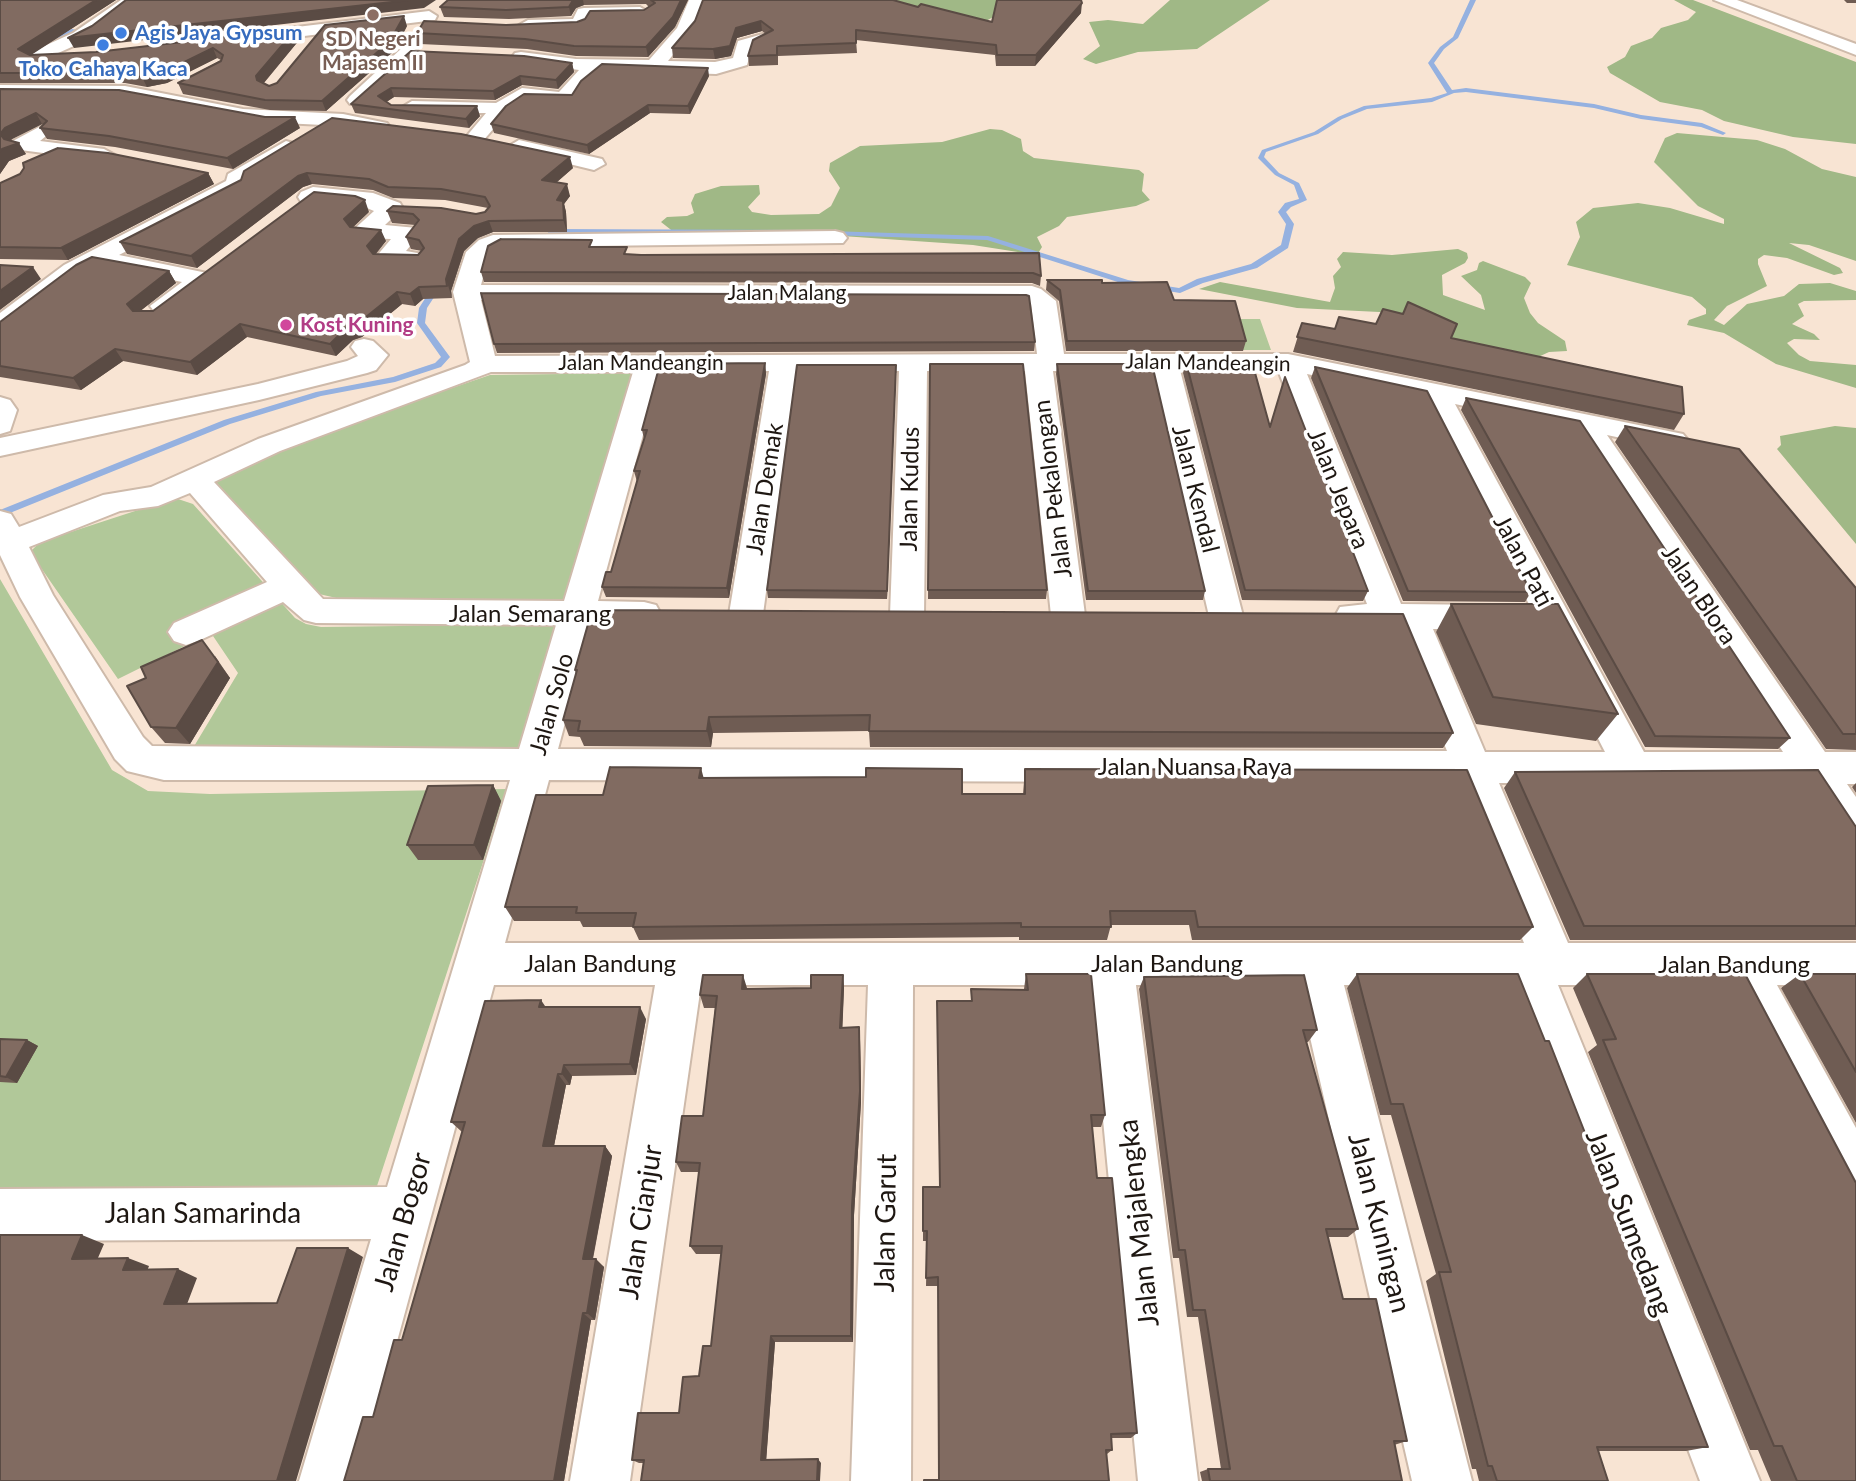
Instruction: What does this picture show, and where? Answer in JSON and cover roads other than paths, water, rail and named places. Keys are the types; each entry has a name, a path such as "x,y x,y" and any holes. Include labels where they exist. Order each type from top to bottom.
{"main road":[{"path":"0,73 79,37 132,0"},
{"path":"1722,0 1856,50"},
{"path":"655,65 685,29 696,1 718,2"},
{"path":"539,5 510,27 579,24 584,13 646,12"},
{"path":"212,174 236,179 332,120 416,52 403,49 434,17 227,40"},
{"path":"307,48 321,29"},
{"path":"500,56 576,65 655,65 702,69 741,61 744,45 763,39"},
{"path":"36,58 88,56"},
{"path":"475,138 500,109 522,94 562,98 598,64"},
{"path":"150,95 184,85"},
{"path":"0,90 95,90 150,95 243,115 332,120 401,129"},
{"path":"353,102 375,105"},
{"path":"397,107 479,106 500,109"},
{"path":"0,131 41,132 20,145 128,158"},
{"path":"452,135 586,163"},
{"path":"18,168 59,151"},
{"path":"0,326 74,270 237,184 236,179"},
{"path":"291,211 313,194 373,200 370,204 402,209 364,232 409,233 387,258 414,259"},
{"path":"5,529 114,502 158,496 196,481 269,445 475,371 484,364 466,292 478,252 501,240 835,238"},
{"path":"97,258 203,279"},
{"path":"150,316 225,262"},
{"path":"37,270 74,270"},
{"name":"Jalan Malang","path":"466,292 1032,294 1043,302 1045,362"},
{"path":"0,447 259,393 357,367 366,364 374,355 364,347"},
{"name":"Jalan Pekalongan","path":"1045,362 1068,615"},
{"name":"Jalan Kendal","path":"1164,362 1226,616"},
{"name":"Jalan Mandeangin","path":"484,364 1288,362 1704,446"},
{"name":"Jalan Jepara","path":"1288,362 1399,616 1473,767"},
{"name":"Jalan Solo","path":"477,964 649,363"},
{"name":"Jalan Demak","path":"746,614 784,363"},
{"name":"Jalan Kudus","path":"907,615 913,363"},
{"name":"Jalan Pati","path":"1434,391 1632,767"},
{"name":"Jalan Blora","path":"1583,421 1856,830"},
{"name":"Jalan Semarang","path":"196,481 288,586 316,611 676,614"},
{"name":"Jalan Nuansa Raya","path":"5,529 37,597 129,748 141,760 164,764 1856,768"},
{"path":"186,632 288,586"},
{"path":"1321,616 1552,617"},
{"name":"Jalan Sumedang","path":"1473,767 1541,965 1730,1481"},
{"name":"Jalan Bandung","path":"477,964 1856,964"},
{"name":"Jalan Bogor","path":"329,1481 477,964"},
{"name":"Jalan Cianjur","path":"600,1481 681,964"},
{"name":"Jalan Garut","path":"881,1481 891,964"},
{"name":"Jalan Majalengka","path":"1111,964 1168,1481"},
{"name":"Jalan Kuningan","path":"1316,964 1442,1481"},
{"path":"1742,965 1856,1179"},
{"name":"Jalan Samarinda","path":"0,1215 406,1213"}],"waterway":[{"path":"828,233 988,238 1127,282 1180,291 1200,281 1254,266 1285,246 1290,224 1282,212 1288,205 1303,200 1297,184 1277,174 1260,157 1264,151 1316,133 1340,118 1366,107 1432,100 1451,94 1431,63 1442,48 1455,38 1473,0"},
{"path":"51,41 74,30"},
{"path":"1451,92 1466,90 1594,106 1641,117 1702,125 1723,133"},
{"path":"551,231 806,232"},
{"path":"0,514 227,422 319,394 395,379 438,365 446,357 421,323 423,308 438,285"}],"place":[{"name":"SD Negeri Majasem II","path":"373,15"},
{"name":"Agis Jaya Gypsum","path":"121,33"},
{"name":"Toko Cahaya Kaca","path":"103,45"},
{"name":"Kost Kuning","path":"286,325"}]}
